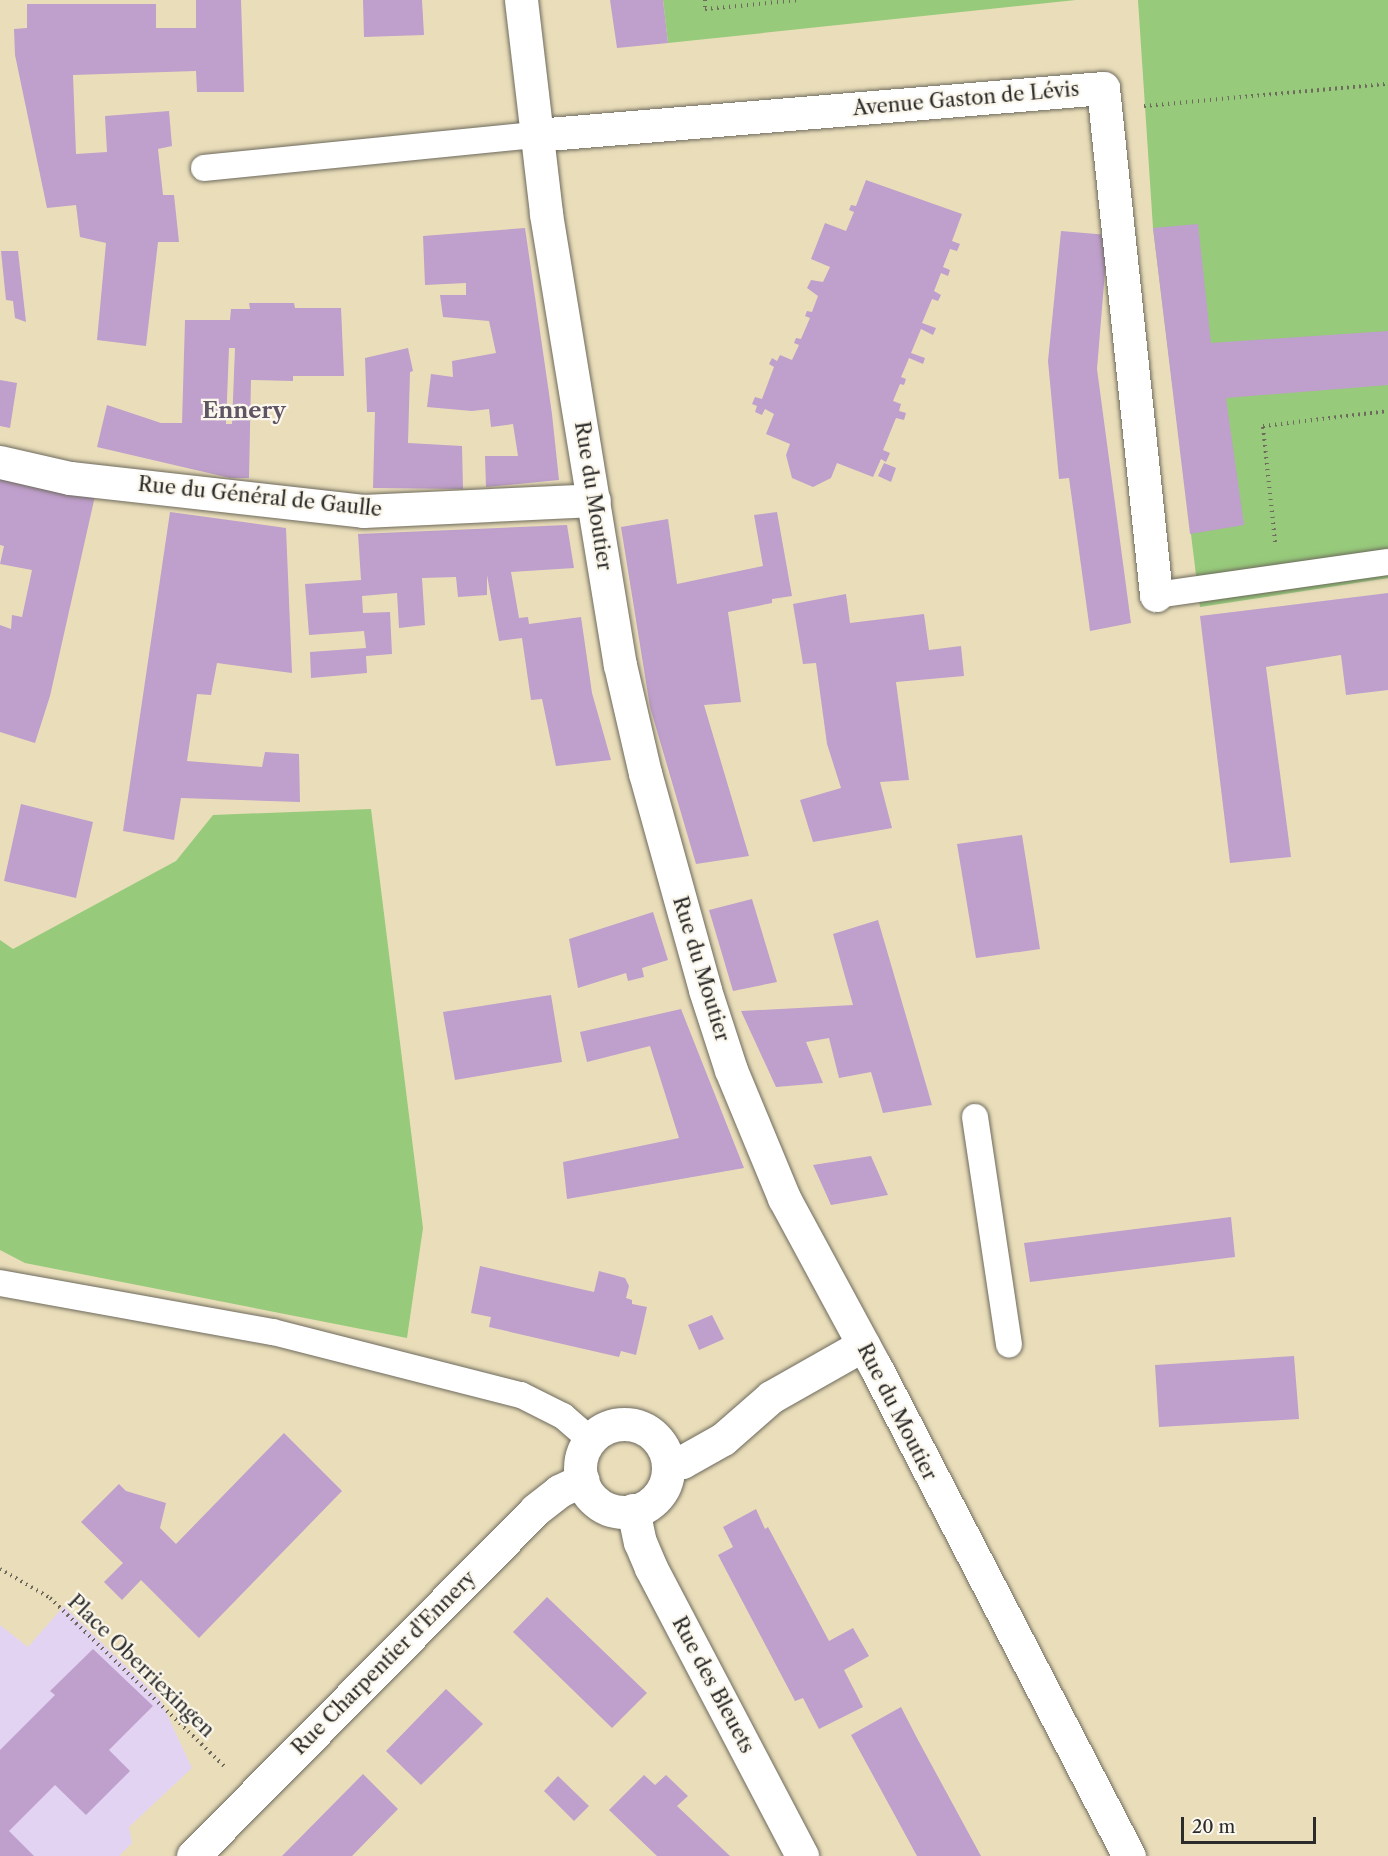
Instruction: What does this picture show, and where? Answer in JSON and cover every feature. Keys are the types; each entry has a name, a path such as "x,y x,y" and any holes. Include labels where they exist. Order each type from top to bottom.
{"street":[{"name":"Rue du Moutier","path":"521,0 546,214 620,665 645,773 705,990 731,1070 784,1198 1129,1856"},
{"name":"Avenue Gaston de Lévis","path":"536,135 1103,88 1156,595"},
{"name":"Rue du Général de Gaulle","path":"0,462 70,478 363,511 594,501"},
{"path":"668,1466 682,1462 723,1439 771,1397 863,1345"},
{"path":"633,1425 652,1434 659,1442 668,1466 666,1482 655,1500 633,1510 616,1511 605,1507 589,1494 583,1480 582,1454 591,1440 612,1426 633,1425"},
{"name":"Rue Charpentier d'Ennery","path":"193,1856 535,1510 559,1491 583,1480"},
{"name":"Rue des Bleuets","path":"633,1510 640,1542 651,1568 802,1856"}],"lane":[{"path":"204,168 536,135"},
{"path":"1156,595 1388,562"},
{"path":"975,1117 1009,1344"},
{"path":"0,1283 273,1332 521,1395 558,1413 591,1440"}],"path":[{"path":"705,0 705,9 801,0"},
{"path":"1105,109 1388,84"},
{"path":"1280,577 1263,426 1388,411"},
{"name":"Place Oberriexingen","path":"0,1569 50,1598 253,1795"}],"shaded area":[{"path":"64,1606 160,1699 192,1768 129,1827 132,1843 119,1856 0,1856 0,1625 28,1647"}],"green space":[{"path":"663,0 1076,0 668,43"},
{"path":"1138,0 1388,0 1388,578 1200,607 1153,228"},
{"path":"371,809 423,1228 407,1338 25,1263 0,1250 0,940 13,949 176,861 213,815"}],"building":[{"path":"196,0 241,0 244,92 197,92 196,71 73,75 76,154 107,152 105,116 169,111 172,146 158,149 163,195 174,195 179,242 158,242 146,346 97,340 106,243 80,237 76,205 47,208 15,55 14,29 27,28 27,4 156,4 156,28 196,28"},
{"path":"363,0 422,0 424,35 364,37"},
{"path":"610,0 663,0 668,43 617,48"},
{"path":"866,180 962,214 952,241 960,244 957,251 950,249 943,267 950,270 948,276 941,273 934,291 941,295 938,301 932,299 922,323 936,328 933,335 921,329 911,353 925,358 923,364 909,358 901,377 906,379 904,385 900,384 893,401 901,404 899,411 906,413 904,420 896,418 883,450 890,453 886,462 881,459 873,477 837,463 831,478 813,487 792,478 786,455 790,444 766,434 774,414 765,409 762,415 755,412 757,406 752,404 755,397 762,399 774,367 769,364 772,358 777,361 780,355 792,360 799,345 794,343 796,338 801,339 810,318 805,316 807,311 812,312 818,296 807,288 811,280 823,282 830,267 811,259 825,223 846,231 854,212 849,210 851,205 856,206"},
{"path":"1198,224 1211,343 1388,331 1388,385 1226,398 1244,525 1190,534 1153,228"},
{"path":"525,228 552,414 559,480 486,487 485,456 518,456 513,424 491,427 489,409 472,411 427,407 431,374 453,377 452,361 496,353 489,321 443,317 440,295 466,295 466,283 425,285 423,236"},
{"path":"1061,231 1108,235 1097,369 1131,623 1090,631 1069,478 1059,479 1048,361"},
{"path":"1,251 18,251 26,322 15,318 13,301 6,300"},
{"path":"249,303 294,303 295,308 341,308 344,376 293,376 293,381 251,380 249,478 230,478 97,447 107,405 161,423 182,423 185,320 230,320 231,309 250,309","holes":["229,348 235,348 232,424 226,424"]},
{"path":"408,348 413,371 410,372 408,443 462,446 463,489 373,488 375,412 367,412 365,358"},
{"path":"0,380 17,383 10,428 0,426"},
{"path":"884,463 896,468 891,482 878,476"},
{"path":"0,475 95,496 50,696 35,743 0,732 0,625 11,629 12,615 22,617 32,570 0,564 4,546 0,545"},
{"path":"170,512 286,528 292,673 217,663 211,695 197,694 187,761 262,767 265,752 299,754 300,802 181,798 174,840 123,831"},
{"path":"777,512 792,596 772,599 772,603 728,612 741,702 704,705 749,856 696,864 650,707 621,527 668,519 677,584 763,566 754,515"},
{"path":"567,525 574,568 511,572 519,618 528,617 529,624 581,617 592,693 611,760 556,766 542,699 531,700 522,638 499,641 487,575 487,595 458,597 456,577 422,578 425,625 399,628 397,593 362,596 363,613 390,612 392,654 366,656 367,673 311,678 310,652 366,648 364,631 309,635 305,584 361,580 358,534"},
{"path":"1388,593 1388,690 1346,695 1341,655 1266,667 1291,857 1230,863 1200,616"},
{"path":"846,594 850,623 924,614 929,650 961,646 964,676 896,682 909,780 880,782 892,828 813,842 800,800 841,788 827,744 816,663 803,664 793,604"},
{"path":"21,804 93,822 76,898 4,881"},
{"path":"1022,835 1040,949 976,958 957,844"},
{"path":"752,899 777,982 733,991 709,910"},
{"path":"653,912 668,960 642,968 644,977 628,981 626,973 578,988 569,939"},
{"path":"878,920 932,1105 883,1113 871,1072 839,1078 829,1038 806,1042 823,1083 776,1087 741,1011 853,1005 833,934"},
{"path":"551,995 562,1062 455,1080 443,1012"},
{"path":"681,1009 744,1168 567,1199 563,1162 679,1138 650,1046 587,1062 580,1032"},
{"path":"871,1156 888,1195 831,1205 813,1165"},
{"path":"1231,1217 1235,1257 1030,1282 1024,1243"},
{"path":"480,1266 594,1292 599,1271 625,1278 629,1286 626,1298 632,1300 632,1304 647,1307 636,1355 621,1351 619,1357 489,1327 491,1317 471,1313"},
{"path":"712,1315 724,1339 699,1350 688,1325"},
{"path":"1294,1356 1299,1419 1159,1427 1155,1365"},
{"path":"284,1433 342,1491 199,1638 141,1580 122,1600 104,1582 123,1563 81,1522 119,1484 126,1491 166,1503 160,1528 176,1544"},
{"path":"756,1509 765,1529 768,1527 829,1641 853,1628 869,1656 844,1670 863,1707 819,1729 803,1698 795,1701 718,1555 733,1547 723,1527"},
{"path":"547,1597 647,1693 612,1728 513,1632"},
{"path":"93,1649 153,1706 109,1750 130,1771 86,1815 55,1785 9,1831 34,1856 0,1856 0,1750 55,1695 50,1691"},
{"path":"446,1689 483,1724 421,1785 386,1751"},
{"path":"901,1707 981,1856 917,1856 851,1735"},
{"path":"363,1774 398,1809 352,1856 282,1856"},
{"path":"644,1775 655,1785 666,1775 688,1796 677,1806 730,1856 657,1856 609,1810"},
{"path":"558,1776 589,1806 574,1821 544,1791"}],"district":[{"name":"Ennery","path":"244,411"}]}
